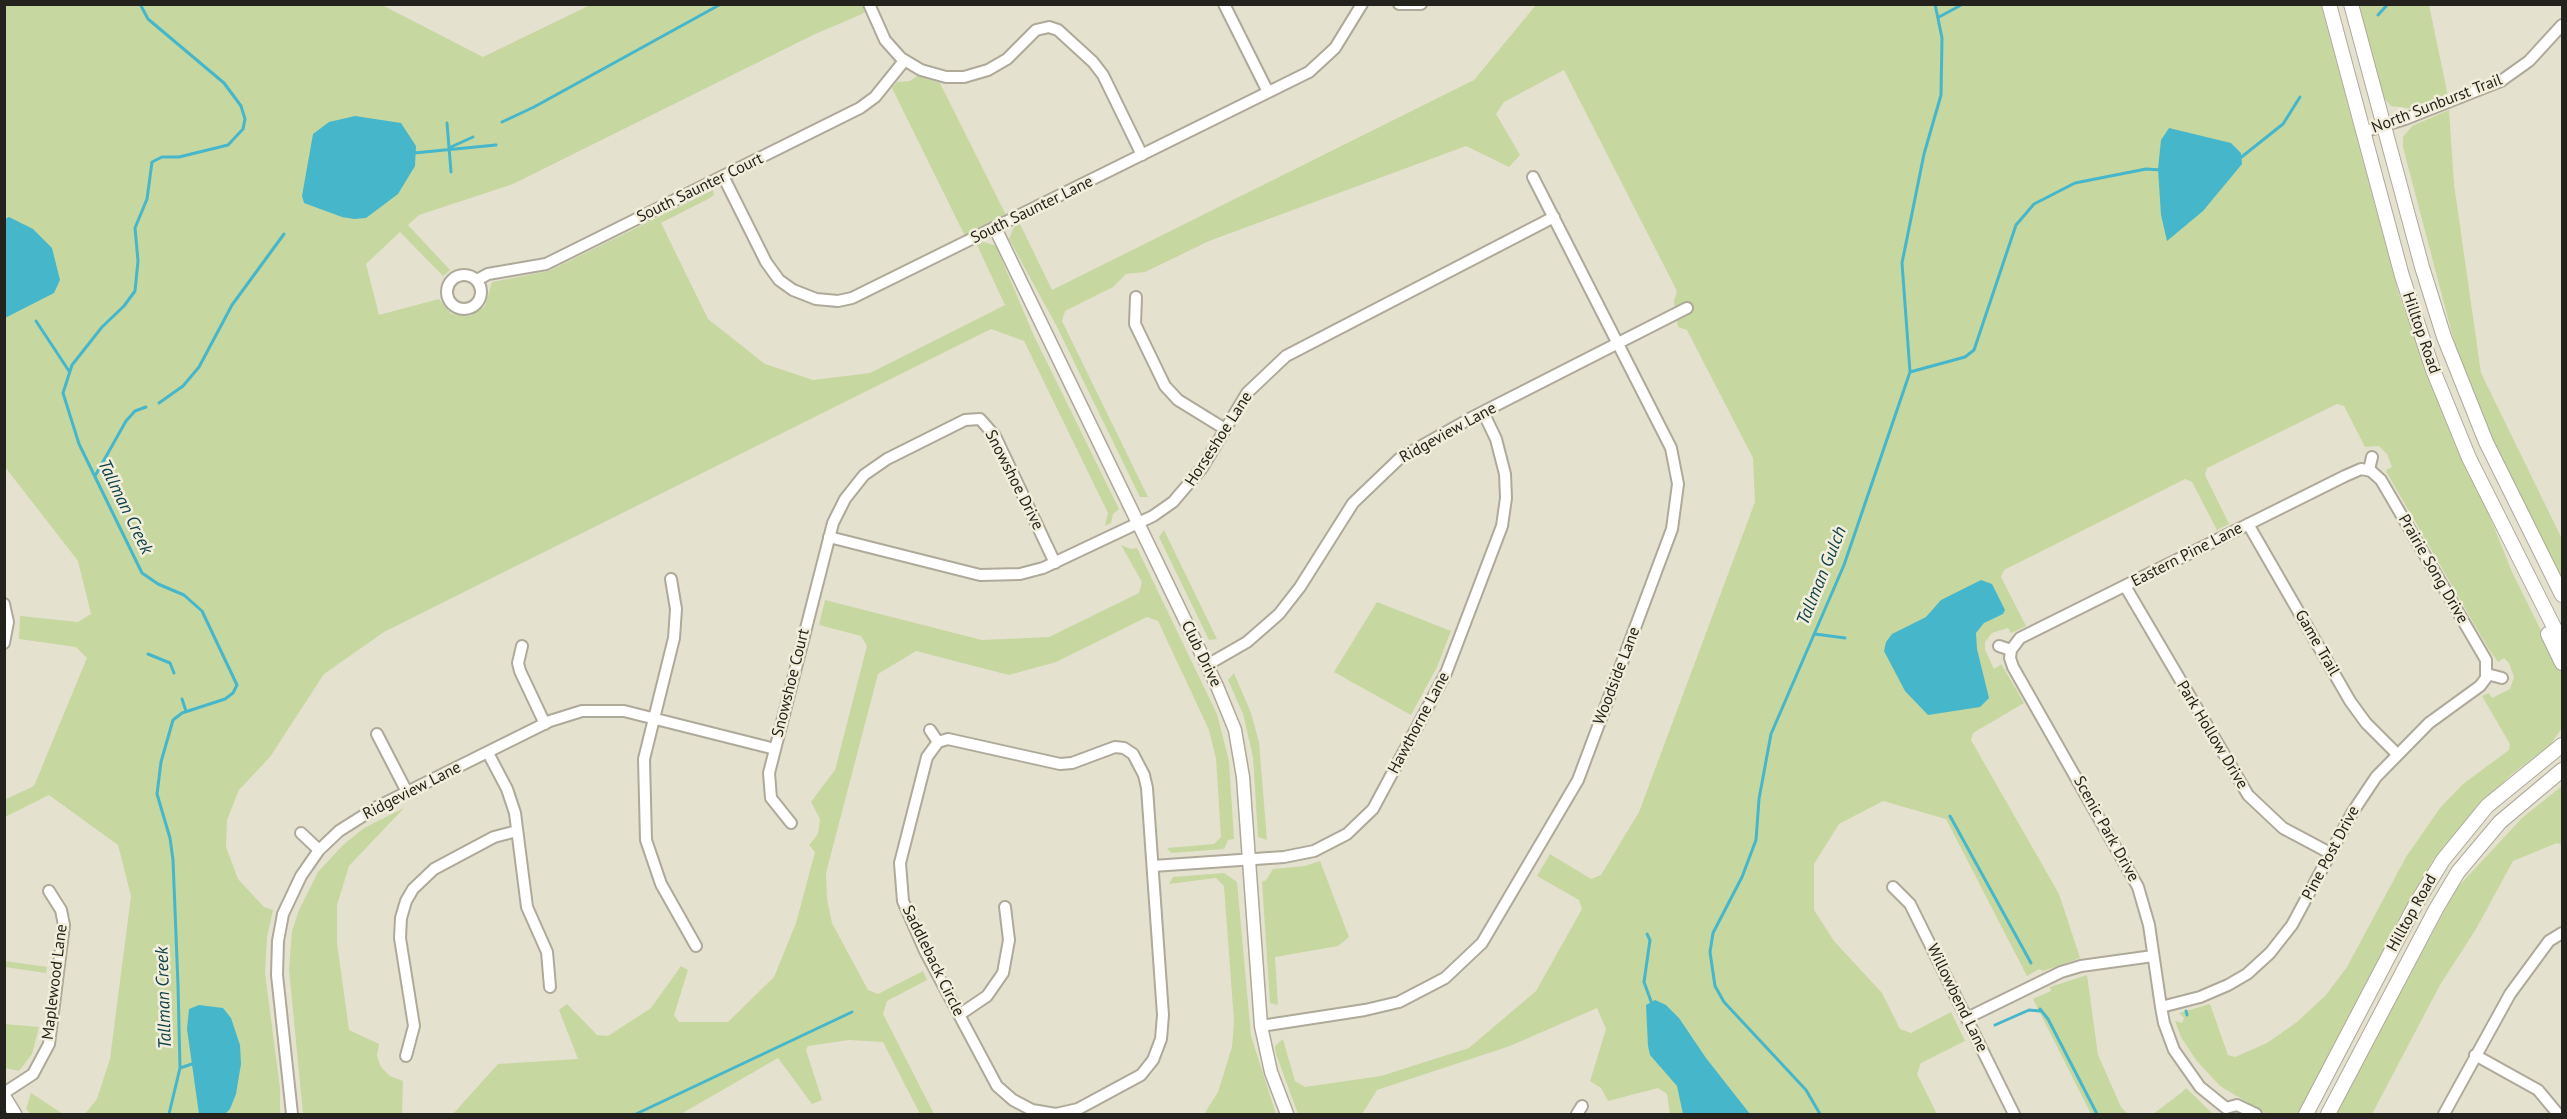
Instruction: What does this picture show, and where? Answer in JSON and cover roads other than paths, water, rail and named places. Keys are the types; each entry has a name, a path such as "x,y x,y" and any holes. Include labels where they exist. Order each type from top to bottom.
{"main road":[{"name":"Hilltop Road","path":"2329,4 2402,276 2433,370 2464,446 2562,643"},
{"name":"Hilltop Road","path":"2351,4 2422,267 2453,361 2487,442 2562,596"},
{"path":"2520,558 2519,576 2562,663"},
{"name":"Hilltop Road","path":"2306,1114 2417,902 2442,860 2491,802 2562,744"},
{"name":"Hilltop Road","path":"2328,1114 2446,890 2471,854 2500,822 2562,770"},
{"path":"2500,822 2519,815 2562,780"}],"street":[{"path":"869,4 885,40 904,61 921,70 946,77 977,74 1002,62 1045,22 1062,33 1098,67 1142,155"},
{"path":"1224,4 1268,92"},
{"name":"South Saunter Lane","path":"723,176 770,268 793,290 816,299 838,301 857,296 1303,75 1323,61 1335,48 1362,4"},
{"path":"1400,4 1421,4"},
{"name":"North Sunburst Trail","path":"2363,132 2501,81 2529,61 2562,25"},
{"name":"South Saunter Court","path":"477,280 488,274 546,264 864,106 875,97 904,61"},
{"name":"Woodside Lane","path":"1261,1026 1388,1005 1419,993 1445,978 1469,958 1488,936 1575,786 1671,533 1678,498 1677,470 1671,448 1533,177"},
{"name":"Horseshoe Lane","path":"829,537 980,575 1028,573 1055,563 1168,507 1185,491 1252,387 1272,367 1293,351 1554,217"},
{"name":"Club Drive","path":"995,228 1228,709 1237,737 1261,1026 1270,1072 1287,1114"},
{"path":"1136,297 1135,324 1165,386 1178,400 1225,429"},
{"name":"Ridgeview Lane","path":"1207,665 1247,642 1279,614 1300,587 1347,511 1375,479 1414,449 1688,308"},
{"name":"Hawthorne Lane","path":"1153,866 1248,859 1314,851 1355,828 1378,800 1429,707 1450,663 1498,536 1505,510 1504,465 1496,439 1483,412"},
{"name":"Snowshoe Drive","path":"829,537 835,516 844,499 871,470 887,459 981,414 994,436 1055,563"},
{"path":"2369,470 2372,457"},
{"name":"Eastern Pine Lane","path":"2011,650 2020,638 2357,470 2369,470"},
{"name":"Prairie Song Drive","path":"2369,470 2380,478 2487,662 2487,674"},
{"name":"Game Trail","path":"2248,524 2353,705 2396,753"},
{"name":"Snowshoe Court","path":"791,823 777,808 770,794 769,773 829,537"},
{"path":"671,579 676,624 644,759 646,840 661,884 696,946"},
{"name":"Park Hollow Drive","path":"2125,586 2232,772 2250,798 2283,828 2330,853"},
{"path":"4,604 8,622 4,643"},
{"path":"522,646 518,663 520,671 545,724"},
{"path":"1999,646 2011,650"},
{"name":"Scenic Park Drive","path":"2011,650 2010,658 2013,667 2134,877 2145,910 2161,1007 2169,1039 2182,1064 2200,1087 2228,1111"},
{"path":"2487,674 2502,678"},
{"name":"Pine Post Drive","path":"2161,1007 2192,1000 2223,988 2242,977 2266,957 2290,930 2366,790 2396,753 2441,712 2480,686 2487,674"},
{"name":"Ridgeview Lane","path":"292,1114 277,975 277,952 287,905 319,850 356,819 569,714 614,710 775,749"},
{"path":"930,730 938,742 953,740 1060,764 1072,763 1115,747 1124,748 1128,736"},
{"path":"377,734 407,792"},
{"name":"Saddleback Circle","path":"938,742 930,752 925,765 900,863 900,888 912,925 993,1080 1013,1100 1032,1110 1056,1114 1070,1112 1136,1079 1153,1060 1162,1030 1147,788 1139,764 1124,748"},
{"path":"488,753 511,801 527,908 547,952 550,987"},
{"path":"406,1056 414,1026 400,938 401,918 406,902 413,889 434,869 494,837 517,831"},
{"path":"301,833 319,850"},
{"name":"Willowbend Lane","path":"1893,887 1910,904 2014,1114"},
{"name":"Maplewood Lane","path":"4,1094 33,1074 49,1044 64,925 62,910 49,891"},
{"path":"959,1015 987,996 1003,973 1010,940 1005,908"},
{"path":"2444,1114 2475,1055 2520,979 2549,941 2562,933"},
{"path":"1967,1018 2068,970 2153,956"},
{"path":"2475,1055 2538,1090 2558,1114"},
{"path":"4,1094 15,1114"},
{"path":"2228,1111 2237,1105 2256,1114"}],"water":[{"path":"355,116 401,123 416,146 415,166 398,194 366,218 354,219 304,203 302,196 313,134 329,122"},
{"path":"2169,128 2231,143 2241,153 2242,164 2203,211 2167,241 2161,215 2158,169 2161,140"},
{"path":"9,217 33,229 52,248 60,280 54,293 5,318 5,219"},
{"path":"1981,580 1992,584 2005,610 2003,614 1984,623 1976,633 1977,649 1989,698 1980,707 1928,715 1905,691 1884,651 1886,642 1892,634 1926,617 1941,600"},
{"path":"1655,1000 1666,1005 1679,1018 1706,1058 1750,1114 1683,1114 1677,1086 1650,1055 1646,1005"},
{"path":"199,1005 223,1008 231,1018 240,1045 241,1064 236,1094 230,1109 225,1114 199,1114 187,1029 189,1009"}],"waterway":[{"name":"Tallman Creek","path":"140,4 148,19 224,83 241,106 245,119 243,129 228,145 179,157 162,157 152,162 147,199 135,228 138,261 135,291 72,365 63,393 79,444 142,573 158,584 184,595 202,611 237,685 233,693 225,699 182,713 173,720 161,762 157,794 170,838 173,860 180,1068 169,1114"},
{"path":"502,122 534,107 721,4"},
{"name":"Tallman Gulch","path":"1820,1114 1806,1090 1724,1002 1715,986 1710,952 1713,933 1742,877 1756,840 1759,799 1771,734 1844,565 1910,372 1902,263 1924,154 1941,95 1942,38 1935,4"},
{"path":"1939,17 1963,4"},
{"path":"2378,15 2388,4"},
{"path":"2239,159 2283,124 2300,97"},
{"path":"447,123 451,172"},
{"path":"451,147 473,137"},
{"path":"414,153 496,145"},
{"path":"1910,372 1965,357 1974,350 2016,225 2034,204 2075,183 2146,169 2161,170"},
{"path":"159,403 183,386 199,367 232,305 284,234"},
{"path":"36,321 69,371"},
{"path":"95,476 126,421 135,411 146,407"},
{"path":"1815,634 1845,638"},
{"path":"148,654 170,663 174,673"},
{"path":"182,699 186,711"},
{"path":"1950,816 2031,963"},
{"path":"1647,934 1650,940 1644,982 1652,1004"},
{"path":"2040,1009 2048,1019 2097,1114"},
{"path":"1995,1025 2029,1010 2040,1011"},
{"path":"2186,1011 2187,1015"},
{"path":"636,1114 852,1012"},
{"path":"180,1068 195,1063"}]}
